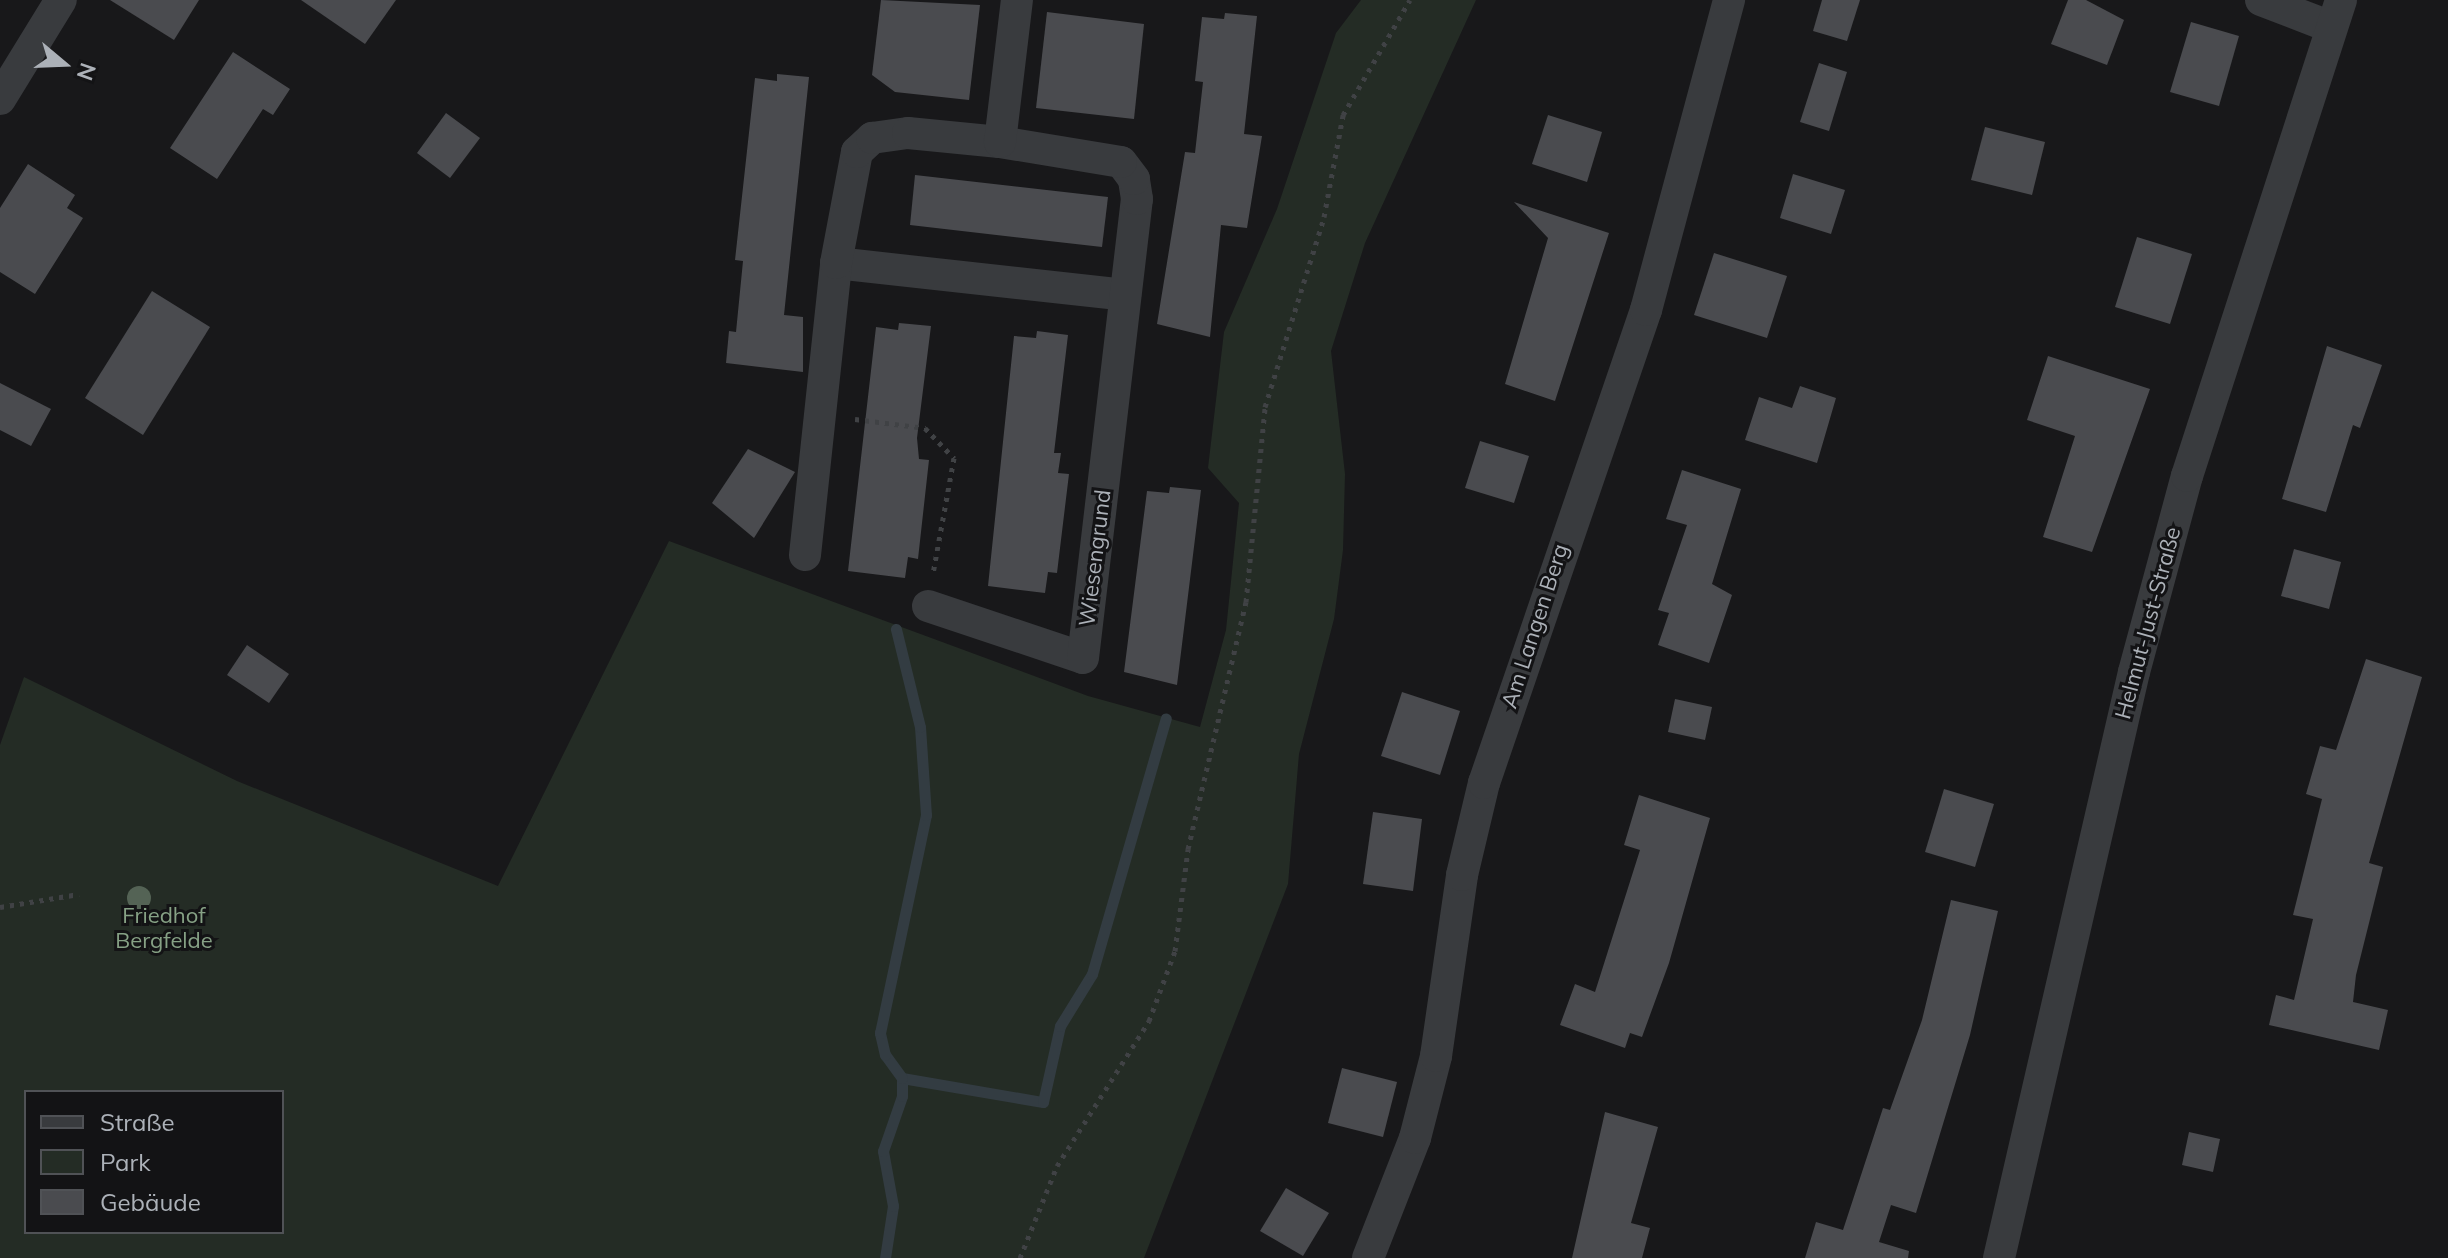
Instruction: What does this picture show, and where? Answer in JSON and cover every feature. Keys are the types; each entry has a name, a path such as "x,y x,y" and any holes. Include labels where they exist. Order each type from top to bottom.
{"street":[{"path":"0,99 61,0"},
{"path":"1000,142 1017,0"},
{"name":"Am Langen Berg","path":"1368,1258 1415,1138 1436,1056 1462,875 1484,783 1646,310 1729,0"},
{"path":"2261,0 2336,13"},
{"name":"Helmut-Just-Straße","path":"1999,1258 2138,657 2187,476 2336,13"},
{"name":"Wiesengrund","path":"805,555 836,263 849,171 857,152 872,138 908,133 1000,142 1121,162 1134,179 1137,199 1083,658 928,606"},
{"path":"836,263 1125,295"}],"path":[{"path":"1020,1258 1068,1144 1149,1021 1175,951 1188,849 1246,602 1265,407 1324,217 1343,115 1410,0"},
{"path":"819,415 925,428 954,458 928,606"},
{"path":"0,907 79,894"}],"green space":[{"name":"Friedhof Bergfelde","path":"1361,0 1476,0 1365,243 1331,351 1345,474 1343,550 1334,619 1299,754 1288,884 1144,1258 0,1258 0,745 24,677 237,781 498,886 669,541 1088,696 1200,727 1226,630 1239,503 1208,468 1224,332 1277,209 1336,33"}],"building":[{"path":"110,0 199,0 174,40"},
{"path":"301,0 396,0 365,44"},
{"path":"881,0 980,5 969,100 895,92 872,75"},
{"path":"1822,0 1860,0 1847,41 1813,31"},
{"path":"2068,0 2086,0 2124,20 2107,65 2051,44"},
{"path":"1047,12 1144,24 1134,119 1036,108"},
{"path":"1225,13 1257,16 1244,134 1262,136 1247,228 1221,225 1210,337 1157,324 1185,152 1195,153 1203,82 1195,81 1202,17 1224,19"},
{"path":"2191,22 2239,36 2219,106 2170,92"},
{"path":"233,52 290,89 273,115 263,109 217,179 170,148"},
{"path":"1819,63 1847,72 1829,131 1800,122"},
{"path":"777,74 809,77 784,315 803,317 803,372 726,363 729,331 736,332 743,261 735,260 755,78 777,81"},
{"path":"446,113 480,138 450,178 417,153"},
{"path":"1548,115 1602,132 1587,182 1532,164"},
{"path":"1985,127 2045,142 2032,195 1971,180"},
{"path":"28,164 75,195 67,208 83,218 35,294 0,272 0,208"},
{"path":"1793,174 1845,190 1831,234 1780,218"},
{"path":"915,175 1108,197 1102,247 910,225"},
{"path":"1514,202 1609,233 1555,401 1505,384 1548,238"},
{"path":"2137,237 2192,254 2170,324 2115,307"},
{"path":"1714,253 1787,276 1767,338 1694,315"},
{"path":"152,291 210,327 143,435 85,398"},
{"path":"899,323 931,326 917,438 919,459 929,460 918,559 908,557 905,578 848,571 876,327 898,330"},
{"path":"1037,331 1068,335 1054,453 1061,453 1058,473 1069,474 1057,573 1048,572 1045,593 988,586 1014,336 1036,338"},
{"path":"2327,346 2382,365 2360,428 2353,425 2326,512 2282,499"},
{"path":"2048,356 2150,389 2092,552 2043,537 2075,436 2027,420"},
{"path":"0,383 51,409 31,446 0,430"},
{"path":"1800,386 1836,398 1817,463 1745,440 1759,397 1792,408"},
{"path":"1480,441 1529,456 1514,503 1465,488"},
{"path":"748,449 795,472 754,538 712,503"},
{"path":"1682,470 1741,489 1712,584 1732,595 1709,663 1658,645 1669,613 1658,610 1687,525 1666,519"},
{"path":"1170,487 1201,490 1177,685 1124,672 1147,491 1169,493"},
{"path":"2294,549 2341,562 2329,609 2281,596"},
{"path":"247,645 289,674 269,703 227,675"},
{"path":"2366,659 2422,677 2369,863 2383,867 2356,975 2353,1002 2388,1010 2379,1050 2269,1025 2276,995 2294,1000 2313,919 2293,915 2322,799 2306,794 2320,746 2336,750"},
{"path":"1402,692 1460,711 1440,775 1381,756"},
{"path":"1675,699 1712,707 1705,740 1668,732"},
{"path":"1944,789 1994,804 1975,867 1925,852"},
{"path":"1639,795 1710,818 1669,963 1642,1037 1630,1033 1625,1048 1560,1025 1575,984 1595,992 1640,850 1624,845"},
{"path":"1373,812 1422,819 1413,891 1363,884"},
{"path":"1951,900 1998,911 1970,1035 1916,1213 1891,1205 1879,1242 1909,1251 1908,1258 1805,1258 1816,1222 1843,1230 1883,1108 1890,1110 1922,1020"},
{"path":"1342,1068 1397,1082 1383,1137 1328,1123"},
{"path":"1605,1112 1658,1127 1631,1223 1650,1228 1642,1258 1572,1258"},
{"path":"2189,1132 2220,1139 2213,1172 2182,1165"},
{"path":"1286,1188 1329,1213 1303,1256 1260,1231"}],"waterway":[{"path":"885,1258 893,1206 883,1151 902,1096 902,1078 885,1055 880,1033 926,815 920,727 896,629"},
{"path":"902,1078 1043,1102 1060,1026 1092,974 1166,718"}]}
